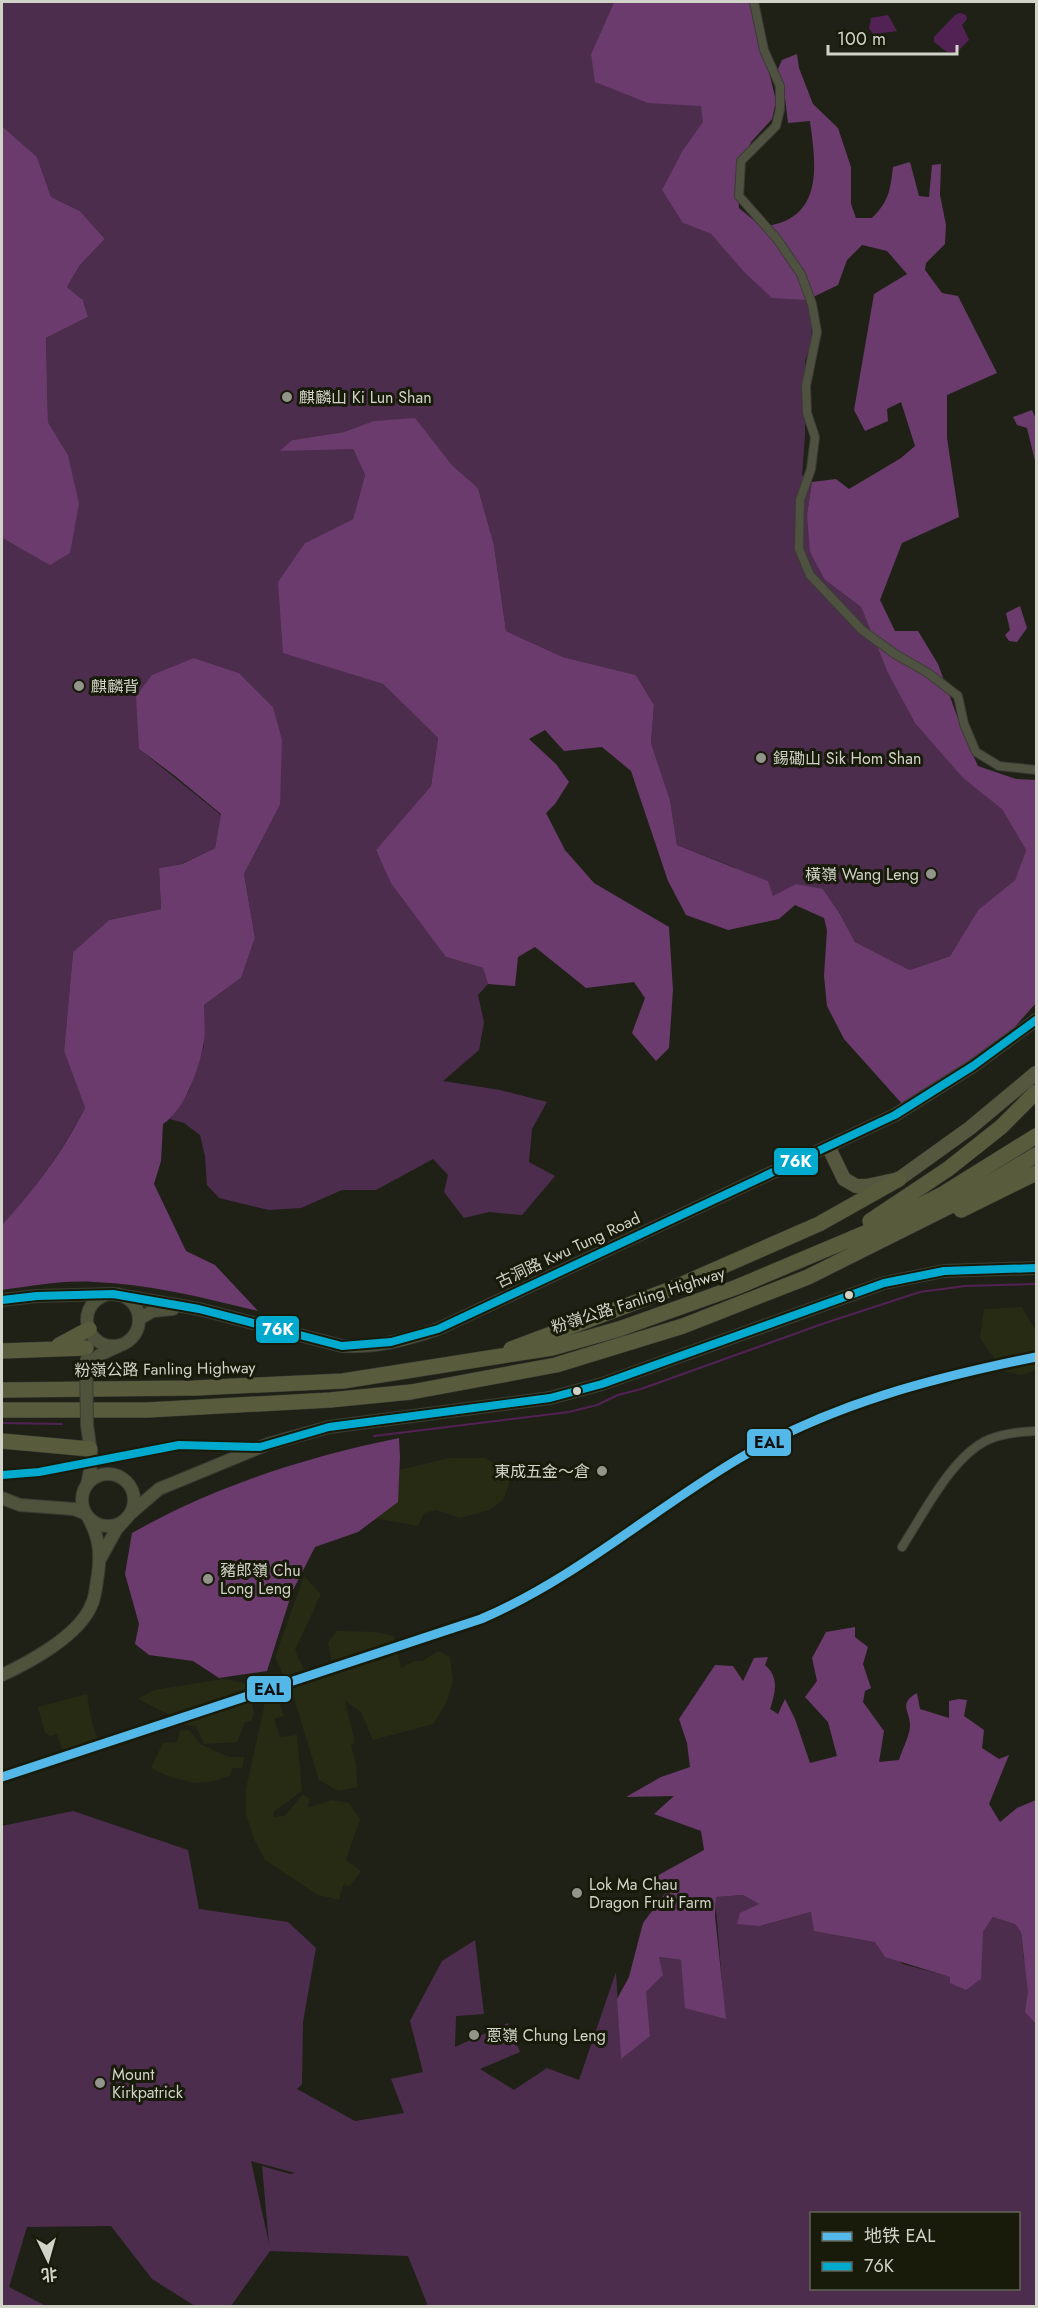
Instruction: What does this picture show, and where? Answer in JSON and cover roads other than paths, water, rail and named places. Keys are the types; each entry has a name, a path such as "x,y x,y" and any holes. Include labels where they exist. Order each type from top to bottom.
{"highway":[{"path":"819,1252 948,1169 1001,1127 1036,1092"},
{"name":"粉嶺公路 Fanling Highway","path":"2,1390 195,1388 330,1382 552,1348 620,1329 737,1287 872,1230 941,1195 1036,1136"},
{"path":"808,1277 950,1206 1036,1155"},
{"path":"2,1410 147,1410 246,1406 411,1392 562,1363 683,1326 906,1238 1036,1173"},
{"path":"486,1359 671,1289 819,1224 899,1179"},
{"path":"2,1351 88,1349"},
{"path":"2,1441 90,1449"}],"main road":[{"path":"829,1148 844,1179 856,1186 899,1179 987,1116 1036,1073"}],"street":[{"path":"754,2 764,50 780,86 780,109 776,126 741,161 739,196 777,238 801,274 812,304 818,332 807,386 807,413 815,437 811,469 800,500 799,549 810,575 862,630 895,654 928,673 958,696 964,724 976,752 999,765 1036,770"},
{"name":"古洞路 Kwu Tung Road","path":"2,1300 78,1294 113,1294 199,1309 342,1346 385,1345 438,1329 829,1148 939,1090 1036,1020"},
{"path":"2,1498 20,1505 75,1509 102,1526 111,1526 119,1524 159,1489 260,1447 329,1427 527,1403 577,1392 884,1283 944,1271 1036,1268"},
{"path":"78,1294 86,1302 89,1312"},
{"path":"2,1676 34,1659 61,1640 84,1618 92,1605 100,1559 98,1540 82,1501 92,1467 87,1425 88,1349 87,1322 89,1312 97,1300 113,1294 128,1299 134,1304 139,1319 135,1334 123,1344 90,1362 88,1349 78,1294"},
{"path":"139,1319 153,1311 199,1309"},
{"path":"88,1349 123,1344"},
{"path":"902,1547 957,1464 970,1450 996,1437 1036,1431"},
{"path":"90,1449 95,1460 106,1470 136,1489 159,1489"},
{"path":"55,1507 75,1503 85,1489 100,1476 123,1480 134,1495 132,1512 116,1530 100,1559"}],"waterway":[{"path":"374,1436 569,1412 597,1405 618,1395 920,1292 965,1286 1036,1284"},
{"path":"2,1423 62,1424"}],"metro line":[{"name":"EAL","path":"2,1777 481,1619 549,1584 740,1458 810,1422 921,1384 1036,1357"}],"place":[{"name":"麒麟山 Ki Lun Shan","path":"287,397"},
{"name":"麒麟背","path":"79,686"},
{"name":"錫磡山 Sik Hom Shan","path":"761,758"},
{"name":"橫嶺 Wang Leng","path":"931,874"},
{"name":"東成五金～倉","path":"602,1471"},
{"name":"豬郎嶺 Chu Long Leng","path":"208,1579"},
{"name":"Lok Ma Chau Dragon Fruit Farm","path":"577,1893"},
{"name":"蔥嶺 Chung Leng","path":"474,2035"},
{"name":"Mount Kirkpatrick","path":"100,2083"}]}
